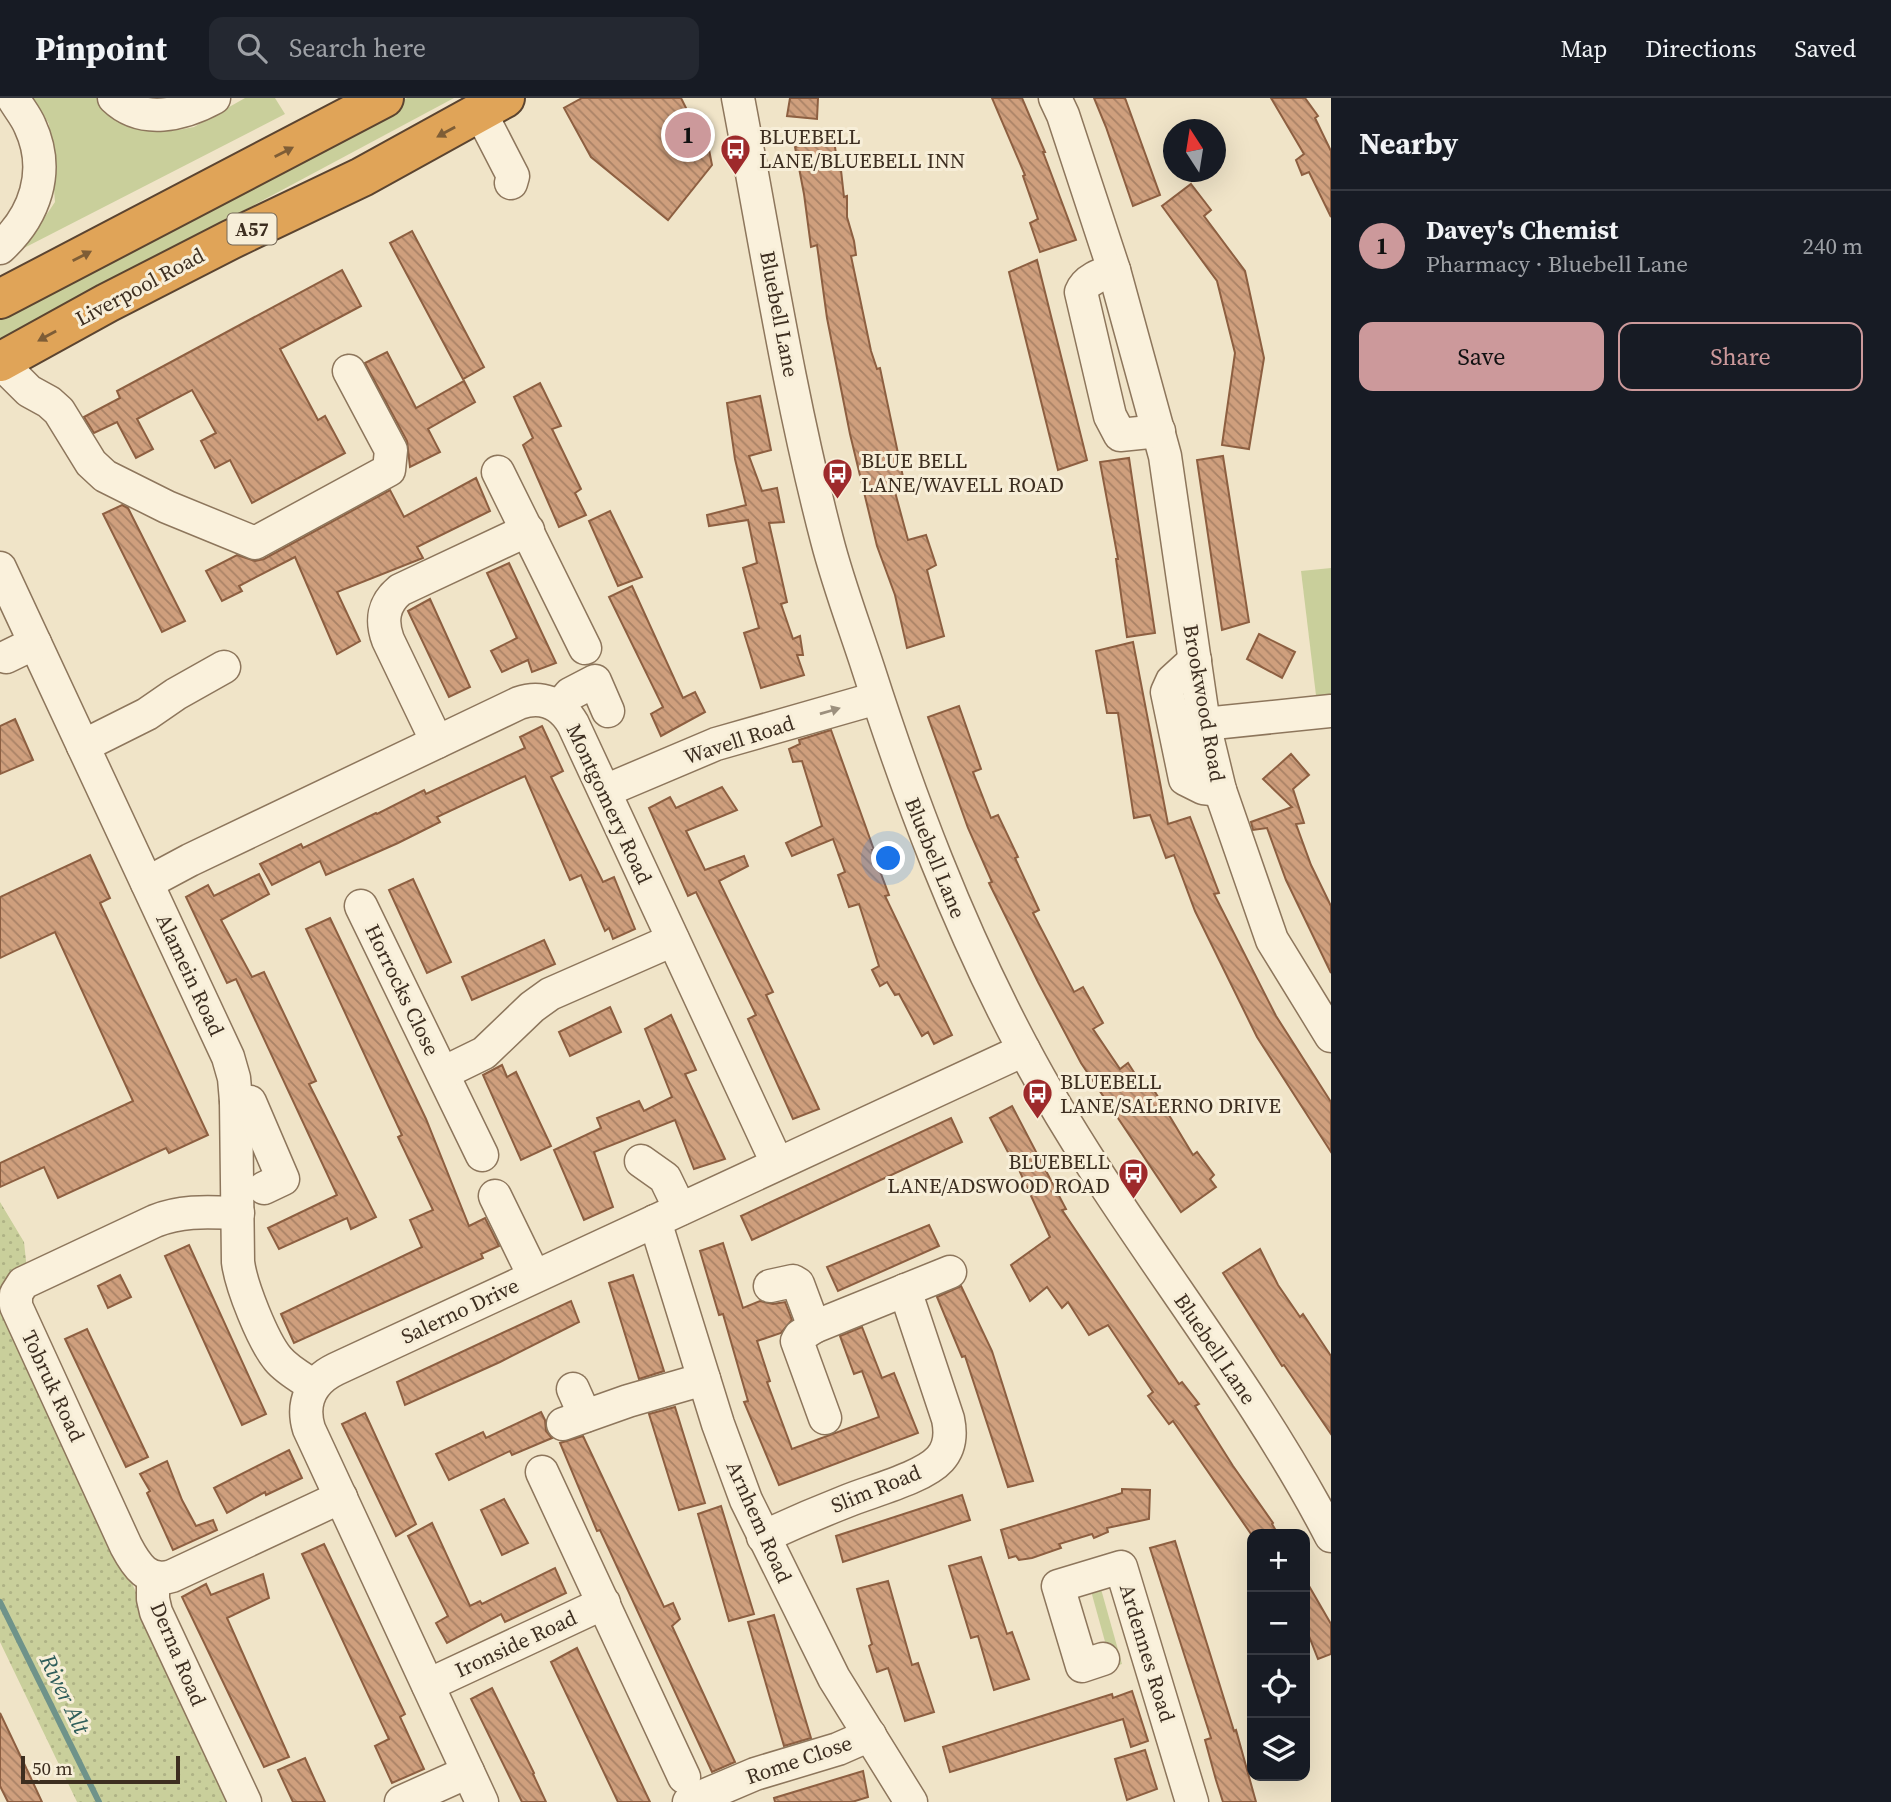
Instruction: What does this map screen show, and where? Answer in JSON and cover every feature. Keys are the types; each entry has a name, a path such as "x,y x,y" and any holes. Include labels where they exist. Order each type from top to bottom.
{"highway":[{"name":"A57","path":"0,299 384,98"},
{"name":"Liverpool Road","path":"0,362 230,240 362,177 492,105"}],"street":[{"path":"0,248 15,234 26,217 39,183 37,146 30,125 13,98"},
{"path":"114,98 132,110 152,115 175,114 197,108 214,98"},
{"name":"Bluebell Lane","path":"738,98 807,455 827,543 910,796 954,907 1024,1049 1065,1124 1256,1409 1331,1536"},
{"name":"Brookwood Road","path":"1055,98 1114,270 1165,456 1204,724 1220,790 1272,940 1331,1037"},
{"path":"492,105 513,176 511,183"},
{"path":"1114,270 1098,276 1083,287 1081,292 1110,416 1120,435 1159,431"},
{"path":"0,362 29,391 59,411 91,463 105,476 167,506 255,543 389,470 391,450 349,371"},
{"path":"498,472 585,648"},
{"path":"437,742 388,640 385,609 394,595 528,530"},
{"name":"Alamein Road","path":"0,569 228,1057 234,1078 236,1101 238,1262 248,1299 275,1356 314,1386"},
{"path":"6,657 35,643"},
{"path":"1195,660 1172,681 1167,691 1185,779 1203,788 1220,790"},
{"path":"83,746 147,715 176,694 224,667"},
{"path":"559,707 570,694 595,681 608,711"},
{"name":"Wavell Road","path":"605,792 716,744 877,698"},
{"name":"Montgomery Road","path":"147,883 190,860 526,701 540,700 559,707 573,724 777,1163"},
{"path":"1204,724 1331,710"},
{"name":"Horrocks Close","path":"361,906 482,1156"},
{"name":"Horrocks Close","path":"443,1073 484,1052 532,1007 550,995 673,940"},
{"name":"Salerno Drive","path":"314,1386 323,1376 336,1369 1024,1049"},
{"path":"236,1101 250,1102 284,1179 264,1188"},
{"name":"Arnhem Road","path":"641,1161 665,1178 668,1215 704,1379 733,1467 763,1537 834,1678 911,1802"},
{"path":"495,1196 534,1276"},
{"name":"Tobruk Road","path":"153,1577 140,1569 126,1546 16,1306 16,1294 19,1287 28,1280 164,1218 192,1212 238,1213"},
{"path":"824,1418 797,1341 800,1336 826,1322 950,1272"},
{"path":"770,1286 793,1281 798,1284 826,1322"},
{"name":"Slim Road","path":"763,1537 918,1474 933,1466 943,1455 950,1434 948,1419 905,1290"},
{"path":"574,1410 628,1401 704,1379"},
{"path":"314,1386 306,1406 307,1422 482,1802"},
{"name":"Ironside Road","path":"541,1493 604,1603 675,1778"},
{"name":"Derna Road","path":"245,1802 156,1612 153,1577 172,1576 341,1497"},
{"name":"Ardennes Road","path":"1084,1665 1058,1586 1121,1567 1192,1802"},
{"name":"Ironside Road","path":"428,1685 604,1603"},
{"name":"Rome Close","path":"675,1778 755,1774 846,1746 870,1735"},
{"path":"401,1802 468,1772"}],"green space":[{"path":"33,98 97,98 103,109 148,126 178,130 194,127 245,98 275,98 285,114 24,248 55,202 49,124"},
{"path":"407,98 454,98 0,341 0,317"},
{"path":"1331,568 1331,711 1318,712 1301,571"},
{"path":"0,1202 24,1242 27,1270 6,1311 233,1802 77,1802 0,1642"},
{"path":"1101,1589 1122,1664 1112,1667 1091,1591"}],"building":[{"path":"582,98 681,98 692,120 705,129 712,165 668,220 591,157 564,108"},
{"path":"790,98 818,98 817,119 787,116"},
{"path":"992,98 1022,98 1045,152 1076,240 1040,252 1030,223 1038,219 1023,176 1025,175"},
{"path":"1094,98 1125,98 1160,195 1133,206"},
{"path":"1271,98 1305,98 1318,116 1315,118 1331,151 1331,217 1309,172 1302,175 1296,160 1304,154"},
{"path":"834,139 837,162 840,161 844,197 847,196 847,217 854,241 856,255 851,256 871,351 877,369 880,368 906,491 895,492 908,540 926,535 936,565 927,570 944,636 907,648 895,595 877,546 850,434 827,318 817,245 811,247 795,147"},
{"path":"1191,184 1211,210 1204,216 1245,271 1264,358 1249,449 1222,445 1235,353 1217,281 1162,206"},
{"path":"412,231 484,367 463,379 390,243"},
{"path":"1037,260 1087,460 1058,470 1009,272"},
{"path":"342,270 361,306 280,349 318,420 325,416 345,453 252,503 230,460 215,468 201,441 216,433 192,390 137,419 153,449 136,458 117,422 94,433 84,417 120,398 117,391"},
{"path":"387,352 416,408 464,381 475,402 428,429 440,452 410,467 407,441 365,363"},
{"path":"540,383 561,426 552,429 581,489 575,493 586,515 559,527 523,445 533,438 514,397"},
{"path":"760,396 771,450 749,456 762,491 777,488 784,522 769,523 787,602 781,604 793,639 800,636 803,655 797,655 804,675 761,688 744,633 759,628 743,568 757,563 748,520 709,526 707,515 746,505 735,459 727,403"},
{"path":"1223,456 1249,622 1222,630 1197,460"},
{"path":"1129,458 1155,633 1127,637 1118,559 1100,462"},
{"path":"476,478 490,511 417,547 423,558 337,592 360,641 337,654 295,557 239,586 242,591 222,601 206,571 237,555 255,561 264,559 390,490 404,517"},
{"path":"122,505 128,508 185,621 162,632 103,514"},
{"path":"610,511 642,577 618,586 589,521"},
{"path":"509,563 556,663 532,672 528,660 502,672 491,651 517,638 487,573"},
{"path":"632,586 683,698 695,692 705,712 661,736 651,714 663,707 609,597"},
{"path":"430,599 470,687 449,697 408,611"},
{"path":"1259,634 1295,652 1282,678 1247,659"},
{"path":"1133,642 1168,824 1190,817 1219,893 1214,894 1276,1016 1331,1102 1331,1152 1257,1037 1195,911 1174,855 1166,858 1150,815 1134,818 1118,713 1107,713 1096,651"},
{"path":"959,706 981,769 973,772 991,818 998,815 1039,910 1033,913 1074,992 1083,987 1103,1023 1093,1029 1120,1069 1128,1063 1146,1091 1152,1087 1193,1155 1197,1152 1214,1175 1210,1179 1216,1187 1181,1212 1081,1063 989,883 992,882 968,828 928,717"},
{"path":"15,719 33,760 0,774 0,726"},
{"path":"542,726 563,771 551,777 603,882 614,877 635,929 613,939 609,928 605,931 581,875 570,880 525,776 437,817 440,822 398,843 326,875 320,861 272,885 260,864 301,844 303,848 424,790 426,794 525,748 520,737"},
{"path":"831,730 889,895 885,896 952,1035 934,1044 928,1032 922,1036 899,994 895,995 887,982 880,986 872,970 879,966 859,904 849,907 838,875 845,872 833,839 792,856 786,843 822,826 802,761 793,762 789,749 800,744 799,740"},
{"path":"1291,754 1309,775 1293,789 1304,823 1296,824 1311,865 1331,906 1331,973 1286,880 1267,828 1253,830 1251,822 1292,807 1263,779"},
{"path":"722,787 737,810 686,831 705,870 744,856 748,866 719,881 773,992 766,995 819,1109 793,1119 748,1019 756,1015 696,892 688,896 649,808 670,797 676,808"},
{"path":"90,855 110,898 100,903 208,1135 169,1153 166,1148 58,1198 44,1167 0,1187 0,1163 133,1101 55,932 0,958 0,897"},
{"path":"259,874 269,894 221,920 252,977 264,972 316,1081 309,1084 376,1217 351,1229 347,1218 279,1249 268,1228 337,1195 236,979 227,983 186,897 208,885 214,896"},
{"path":"413,879 451,962 427,973 389,890"},
{"path":"330,918 426,1119 469,1226 485,1218 499,1246 481,1254 483,1258 294,1343 281,1314 422,1247 410,1220 433,1210 398,1137 402,1135 306,929"},
{"path":"544,940 555,964 472,1000 462,977"},
{"path":"610,1007 621,1032 570,1056 559,1032"},
{"path":"671,1015 696,1070 685,1074 725,1159 694,1169 675,1120 594,1152 613,1207 584,1220 554,1150 601,1128 597,1118 639,1101 644,1111 672,1097 645,1029"},
{"path":"502,1065 507,1077 516,1072 551,1146 521,1160 483,1075"},
{"path":"1012,1106 1066,1209 1062,1210 1179,1384 1182,1382 1199,1404 1195,1406 1275,1529 1248,1529 1173,1421 1169,1424 1148,1396 1153,1392 1108,1325 1089,1335 1068,1302 1062,1308 1047,1287 1030,1301 1011,1265 1050,1237 1013,1157 1011,1158 990,1118"},
{"path":"951,1118 962,1142 752,1240 741,1216"},
{"path":"929,1225 939,1246 838,1291 827,1267"},
{"path":"723,1243 743,1308 760,1301 773,1304 785,1302 792,1320 781,1333 757,1341 770,1381 767,1382 792,1449 879,1417 862,1371 854,1374 840,1336 862,1327 882,1378 894,1373 918,1433 779,1485 744,1402 748,1401 723,1314 719,1315 700,1251"},
{"path":"189,1245 266,1414 242,1425 165,1256"},
{"path":"1260,1249 1278,1285 1300,1317 1303,1314 1331,1356 1331,1434 1284,1365 1282,1366 1223,1273"},
{"path":"120,1275 131,1297 108,1308 98,1286"},
{"path":"633,1275 664,1371 639,1379 609,1283"},
{"path":"961,1286 992,1351 1033,1481 1008,1487 965,1356 962,1357 937,1297"},
{"path":"571,1301 579,1322 405,1405 397,1382"},
{"path":"87,1329 148,1457 126,1467 65,1339"},
{"path":"675,1407 705,1503 679,1510 649,1414"},
{"path":"541,1412 546,1431 552,1438 512,1455 510,1451 449,1480 436,1454 483,1432 486,1438"},
{"path":"365,1413 416,1524 396,1536 342,1424"},
{"path":"583,1436 664,1607 673,1603 680,1619 672,1626 735,1762 712,1772 600,1530 597,1531 560,1443"},
{"path":"289,1450 302,1478 266,1495 265,1492 227,1513 214,1488"},
{"path":"167,1461 182,1500 196,1526 213,1520 217,1530 173,1550 147,1493 150,1491 140,1474"},
{"path":"1122,1489 1150,1490 1149,1519 1107,1528 1108,1532 1094,1538 1092,1534 1059,1544 1061,1548 1032,1558 1009,1558 1001,1530 1122,1493"},
{"path":"962,1495 970,1520 843,1562 836,1536"},
{"path":"504,1499 528,1543 502,1555 481,1510"},
{"path":"721,1506 754,1614 729,1621 698,1514"},
{"path":"432,1523 470,1606 480,1601 482,1604 555,1568 566,1593 505,1622 501,1614 447,1643 436,1623 448,1616 408,1536"},
{"path":"1175,1541 1234,1731 1236,1730 1247,1770 1247,1781 1250,1781 1256,1802 1223,1802 1205,1740 1211,1738 1150,1548"},
{"path":"324,1544 405,1714 400,1717 424,1769 392,1783 375,1746 389,1739 302,1554"},
{"path":"981,1557 1007,1634 1012,1632 1029,1679 994,1690 978,1636 971,1638 949,1566"},
{"path":"263,1574 269,1598 227,1618 289,1757 264,1767 182,1597 206,1584 211,1595"},
{"path":"888,1581 912,1665 918,1663 934,1712 905,1721 888,1668 877,1672 857,1589"},
{"path":"1310,1588 1331,1624 1331,1654 1318,1659 1310,1639"},
{"path":"774,1615 811,1738 784,1746 748,1622"},
{"path":"577,1648 650,1802 618,1802 551,1662"},
{"path":"492,1688 546,1802 522,1802 471,1699"},
{"path":"1132,1691 1148,1741 1131,1747 1123,1719 950,1772 943,1747 1112,1694 1113,1698"},
{"path":"0,1713 42,1802 8,1802 0,1786"},
{"path":"1145,1750 1157,1789 1127,1800 1115,1759"},
{"path":"305,1758 325,1802 293,1802 278,1770"},
{"path":"863,1771 868,1797 852,1802 775,1802 774,1798"}],"waterway":[{"name":"River Alt","path":"0,1602 99,1802"}],"place":[{"name":"Davey's Chemist","path":"688,135"},
{"name":"BLUEBELL LANE/BLUEBELL INN","path":"736,176"},
{"name":"BLUE BELL LANE/WAVELL ROAD","path":"838,500"},
{"name":"BLUEBELL LANE/SALERNO DRIVE","path":"1037,1121"},
{"name":"BLUEBELL LANE/ADSWOOD ROAD","path":"1133,1201"}]}
